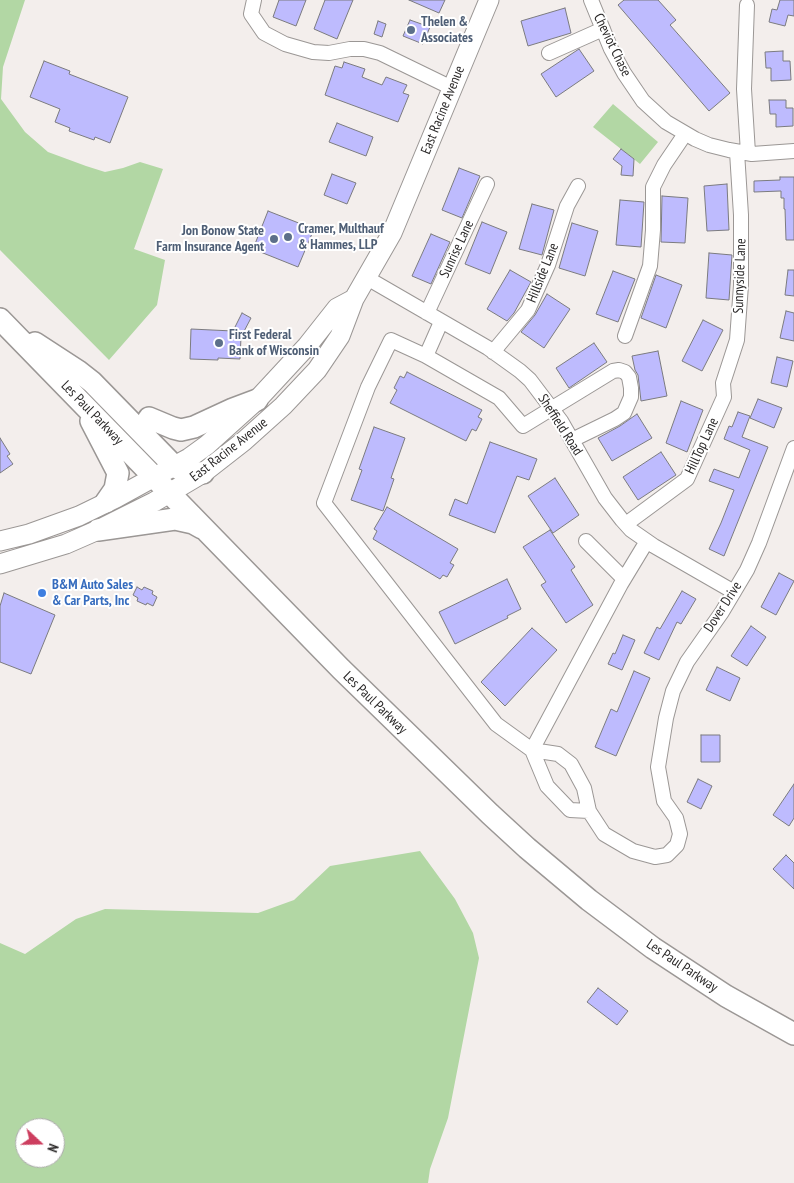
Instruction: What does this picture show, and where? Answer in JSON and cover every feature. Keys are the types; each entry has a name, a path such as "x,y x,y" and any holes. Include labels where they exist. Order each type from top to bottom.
{"main road":[{"name":"East Racine Avenue","path":"0,564 66,544 98,530 184,475 244,441 270,418 317,370 340,336 354,299 392,233 489,0"},
{"name":"East Racine Avenue","path":"184,475 207,445 257,400 307,346 337,308 354,299"},
{"path":"3,322 92,382 184,475"},
{"name":"Les Paul Parkway","path":"3,322 155,477 184,475 206,530 341,669 490,814 589,900 653,948 726,996 794,1034"},
{"path":"149,418 182,430 194,427 257,400"},
{"path":"82,403 118,473 115,489 106,502"},
{"path":"0,541 37,531 79,516 155,477"},
{"path":"98,530 175,519 193,523 206,530"}],"street":[{"path":"254,0 251,14 264,33 285,44 313,52 364,49 380,53 452,88"},
{"name":"Cheviot Chase","path":"591,0 611,49 624,73 644,101 666,122 685,134 709,145 743,152 794,151"},
{"name":"Sunnyside Lane","path":"724,398 723,383 737,340 741,285 746,5"},
{"path":"548,53 603,28"},
{"path":"625,336 650,266 653,230 653,187 664,165 685,134"},
{"name":"Sunrise Lane","path":"427,313 487,184"},
{"name":"Hillside Lane","path":"493,352 528,310 548,265 567,206 578,186"},
{"name":"Sheffield Road","path":"367,278 493,352 530,380 552,408 605,498 626,524 647,541 692,570 734,592"},
{"path":"426,356 441,322"},
{"path":"572,440 624,413 631,397 629,377 625,372 613,371 522,426 499,398 426,356 390,340 368,387 324,503 496,724 532,750 558,754 570,764 584,788 589,811 570,810 546,786 532,750 624,579 647,541"},
{"name":"HillTop Lane","path":"626,524 687,479 724,398"},
{"name":"Dover Drive","path":"589,811 604,834 633,852 655,857 667,855 676,845 680,834 676,818 664,801 658,767 666,718 673,691 687,662 747,570 794,448"},
{"path":"586,541 624,579"}],"green space":[{"path":"0,0 25,0 3,67 1,99 25,132 48,152 105,172 140,162 163,169 134,249 165,260 157,305 109,360 0,250"},
{"path":"613,104 658,142 640,164 593,127"},
{"path":"420,851 455,899 473,933 479,958 448,1118 430,1169 428,1183 0,1183 0,943 25,954 76,919 105,909 258,913 294,900 330,866"}],"building":[{"path":"279,0 306,0 296,26 273,17"},
{"path":"325,0 353,0 337,39 314,29"},
{"path":"409,0 445,0 439,13"},
{"path":"624,0 658,0 676,20 670,25 730,93 709,111 618,5"},
{"path":"780,0 794,0 794,16 788,15 785,26 769,22 772,9 777,10"},
{"path":"565,8 571,33 528,46 521,21"},
{"path":"410,20 430,27 423,44 403,36"},
{"path":"378,21 386,24 382,37 374,34"},
{"path":"579,49 594,71 556,97 541,74"},
{"path":"783,51 783,61 790,61 791,80 771,81 771,68 766,68 765,52"},
{"path":"44,61 70,71 69,74 128,97 110,143 95,137 94,140 69,131 70,128 55,122 60,109 30,97"},
{"path":"344,62 365,69 362,77 382,85 386,77 407,85 403,93 409,95 398,122 325,95 335,66 342,68"},
{"path":"769,100 786,100 786,108 793,108 793,126 776,127 776,114 770,114"},
{"path":"337,123 373,137 366,156 329,142"},
{"path":"621,149 634,159 633,176 621,175 622,166 613,159"},
{"path":"459,168 480,176 462,218 442,210"},
{"path":"332,174 356,183 347,204 324,195"},
{"path":"780,177 794,177 794,240 786,240 784,198 781,198 781,191 754,192 754,181 780,180"},
{"path":"727,184 729,230 707,231 704,186"},
{"path":"662,196 688,198 685,243 661,242"},
{"path":"620,200 644,202 641,247 616,245"},
{"path":"532,204 554,210 542,255 519,249"},
{"path":"268,211 314,229 298,267 253,249"},
{"path":"482,222 507,232 490,274 465,264"},
{"path":"572,223 598,231 585,276 559,268"},
{"path":"431,234 450,242 431,284 412,276"},
{"path":"709,253 732,255 729,300 706,298"},
{"path":"510,270 531,282 514,313 507,321 487,309"},
{"path":"788,270 794,270 794,296 785,295"},
{"path":"613,271 635,279 618,322 596,314"},
{"path":"656,275 682,285 666,328 641,318"},
{"path":"547,294 570,309 544,348 521,332 535,315"},
{"path":"786,311 794,313 794,341 780,338"},
{"path":"242,313 251,318 241,337 240,359 190,359 191,329 233,331"},
{"path":"703,320 723,330 702,371 682,361"},
{"path":"594,343 607,362 569,388 556,368"},
{"path":"658,351 667,396 641,401 638,375 632,356"},
{"path":"777,357 793,361 787,387 771,383"},
{"path":"407,372 482,410 478,417 482,419 476,431 472,429 466,441 390,403 397,390 394,388 400,376 404,378"},
{"path":"758,399 782,408 774,428 750,418"},
{"path":"681,401 703,410 687,452 666,443"},
{"path":"738,412 750,416 742,437 768,447 724,556 709,549 734,490 709,481 714,469 739,478 750,450 724,439 729,426 732,427"},
{"path":"637,414 652,438 612,461 598,438"},
{"path":"374,427 405,438 391,478 394,479 383,511 351,500 362,470 359,469"},
{"path":"0,438 10,454 7,456 13,464 0,473"},
{"path":"490,442 537,459 529,480 517,476 495,533 449,515 455,499 467,504"},
{"path":"661,452 676,475 638,500 623,477"},
{"path":"555,478 579,515 553,533 528,496"},
{"path":"387,507 458,549 450,563 454,565 447,577 443,575 440,579 373,539 377,531 374,529"},
{"path":"550,530 575,567 571,570 593,605 566,623 541,585 546,582 523,547"},
{"path":"779,573 794,581 776,615 761,607"},
{"path":"507,579 521,609 507,616 508,618 455,644 439,612"},
{"path":"137,587 142,590 144,587 153,591 152,594 157,597 153,606 137,601 138,598 133,595"},
{"path":"682,591 696,599 681,624 677,622 659,660 644,653 657,627 660,629"},
{"path":"4,593 55,615 31,674 0,662 0,606"},
{"path":"751,626 766,637 747,666 731,656"},
{"path":"532,628 557,650 505,706 481,682"},
{"path":"623,635 635,640 622,670 608,664 613,653 615,654"},
{"path":"717,667 740,678 730,701 706,690"},
{"path":"634,671 650,678 616,756 595,747 611,709 617,712"},
{"path":"701,735 720,735 720,762 701,762"},
{"path":"698,779 712,786 701,809 687,802"},
{"path":"794,784 794,818 789,826 773,815"},
{"path":"786,855 794,863 794,889 773,869"},
{"path":"598,988 628,1011 617,1025 587,1002"}],"place":[{"name":"Thelen & Associates","path":"411,30"},
{"name":"Cramer, Multhauf & Hammes, LLP","path":"288,237"},
{"name":"Jon Bonow State Farm Insurance Agent","path":"274,239"},
{"name":"First Federal Bank of Wisconsin","path":"219,343"},
{"name":"B&M Auto Sales & Car Parts, Inc","path":"42,593"}]}
